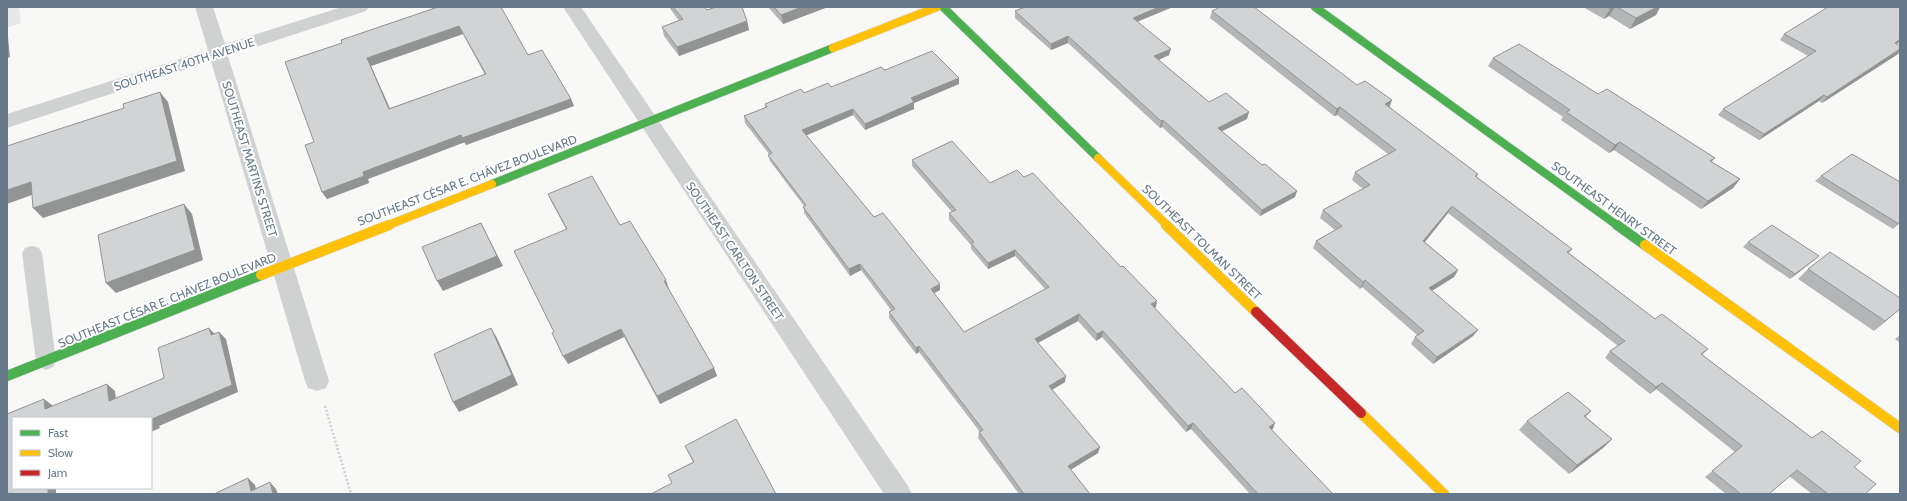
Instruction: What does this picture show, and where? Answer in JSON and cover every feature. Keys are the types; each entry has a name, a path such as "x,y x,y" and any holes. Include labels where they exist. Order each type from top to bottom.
{"street":[{"name":"SOUTHEAST MARTINS STREET","path":"204,7 317,381"},
{"name":"SOUTHEAST 40TH AVENUE","path":"7,121 360,7"},
{"name":"SOUTHEAST CARLTON STREET","path":"572,7 899,494"},
{"name":"SOUTHEAST CÉSAR E. CHÁVEZ BOULEVARD","path":"7,376 937,7"},
{"name":"SOUTHEAST TOLMAN STREET","path":"943,7 1444,494"},
{"name":"SOUTHEAST HENRY STREET","path":"1315,7 1900,428"}],"lane":[{"path":"32,253 46,361"}],"path":[{"path":"317,381 351,494"}],"shaded area":[{"path":"7,7 19,7 21,23 7,28"}],"building":[{"path":"438,7 501,7 528,55 542,50 571,99 462,138 461,135 363,172 364,176 322,192 305,145 314,142 285,62 342,43 341,40","holes":["459,26 486,74 389,109 367,58"]},
{"path":"673,7 704,7 707,10 716,7 742,7 747,21 677,47 662,27 683,19"},
{"path":"774,7 802,7 781,15"},
{"path":"1025,7 1159,7 1133,18 1171,49 1154,56 1209,102 1226,93 1249,112 1218,128 1262,165 1265,164 1297,191 1262,210 1068,36 1051,44 1015,11"},
{"path":"1220,7 1254,7 1357,85 1365,81 1392,100 1385,104 1478,174 1475,176 1572,249 1567,252 1655,319 1662,314 1708,349 1701,354 1812,438 1822,431 1861,461 1854,467 1876,484 1865,494 1828,494 1797,470 1769,494 1741,494 1712,471 1742,446 1662,383 1656,387 1610,351 1625,341 1452,206 1423,241 1458,270 1429,288 1478,330 1437,357 1415,337 1424,331 1365,280 1363,282 1316,241 1342,226 1323,210 1370,185 1355,172 1396,150 1340,107 1337,109 1212,11"},
{"path":"1617,7 1657,7 1636,18"},
{"path":"1828,7 1900,7 1900,39 1895,43 1900,46 1900,49 1827,97 1824,95 1764,134 1723,109 1816,51 1784,34"},
{"path":"1519,44 1598,94 1607,89 1715,158 1710,161 1740,179 1708,201 1620,142 1615,145 1566,112 1570,110 1493,58"},
{"path":"932,51 959,78 911,98 914,102 865,124 853,109 802,130 874,217 883,213 940,284 931,289 964,332 1049,287 1015,250 988,263 971,243 974,242 949,213 956,210 912,160 952,141 990,183 1017,170 1024,177 1033,173 1121,267 1123,266 1157,301 1151,304 1235,393 1242,388 1275,423 1269,427 1333,494 1258,494 1193,423 1188,426 1103,331 1097,334 1079,314 1035,339 1066,376 1049,386 1100,447 1068,466 1090,494 1024,494 979,432 983,430 919,346 916,348 889,312 895,309 860,264 849,269 803,207 806,205 768,155 772,153 744,116 767,107 765,104 801,89 804,93 828,83 831,87 881,67 885,70"},
{"path":"160,92 177,161 33,208 31,182 7,190 7,146 124,108 123,104"},
{"path":"1852,154 1900,182 1899,224 1821,176"},
{"path":"592,176 620,225 630,221 666,280 664,281 714,368 657,396 621,329 563,356 552,333 554,332 514,251 567,229 548,194"},
{"path":"184,204 195,250 106,283 98,235"},
{"path":"481,223 497,256 437,281 422,247"},
{"path":"1772,225 1819,256 1795,274 1748,242"},
{"path":"1830,252 1900,298 1900,309 1885,321 1808,269"},
{"path":"209,328 211,335 219,332 232,385 152,419 152,417 12,417 12,489 48,489 48,494 7,494 7,414 44,399 45,409 107,384 109,401 164,378 158,348"},
{"path":"491,328 512,375 453,402 434,354"},
{"path":"1568,392 1591,411 1584,416 1612,439 1577,465 1527,421"},
{"path":"736,419 776,494 651,494 672,483 668,475 694,462 685,446"},
{"path":"248,478 251,491 270,482 273,494 214,494"}],"traffic: fast":[{"path":"943,7 1098,158"},
{"path":"1315,7 1645,245"},
{"path":"492,184 833,48"},
{"path":"7,376 261,275"}],"traffic: slow":[{"path":"833,48 937,7"},
{"path":"1098,158 1256,312"},
{"path":"261,275 492,184"},
{"path":"1645,245 1900,428"},
{"path":"1361,413 1444,494"}],"traffic: jam":[{"path":"1256,312 1361,413"}]}
